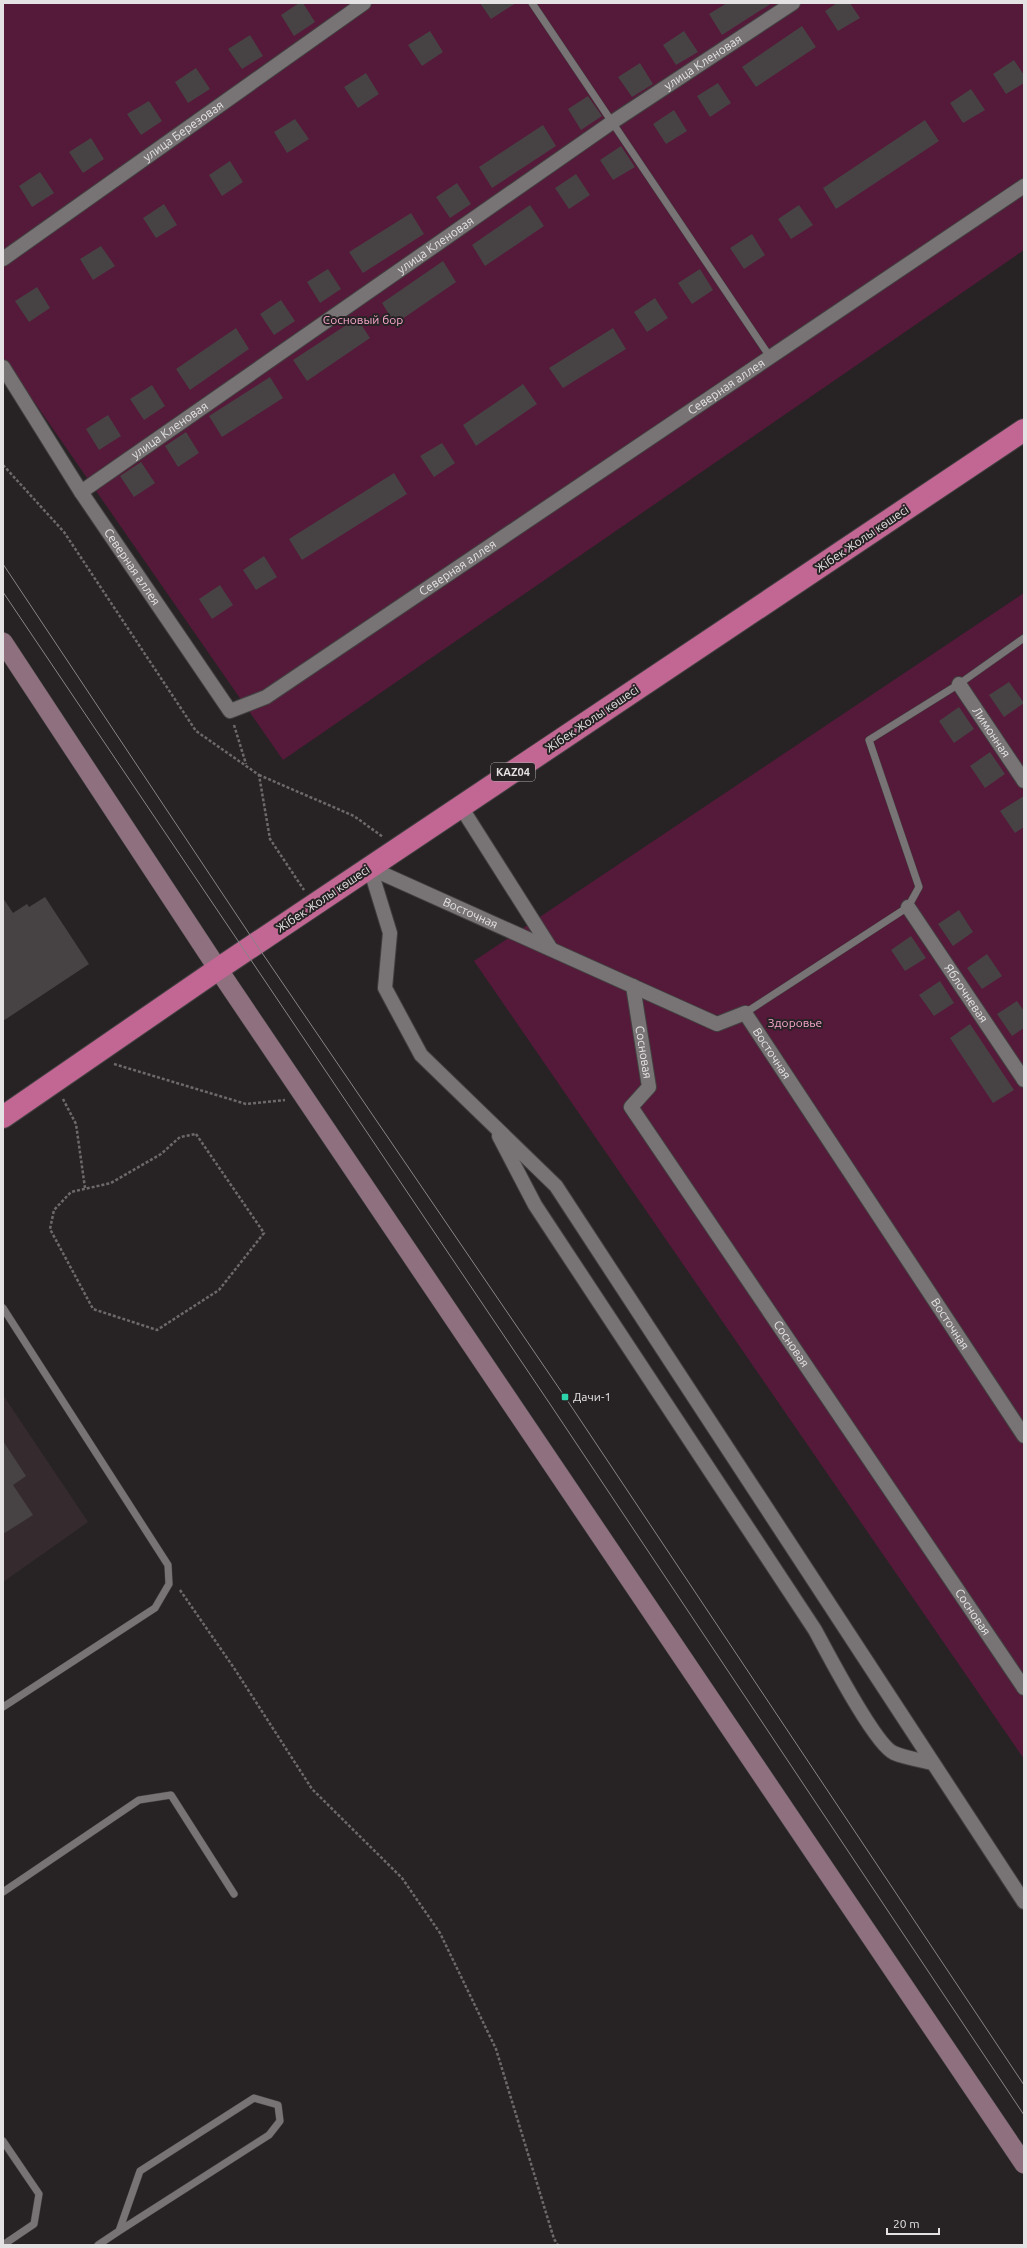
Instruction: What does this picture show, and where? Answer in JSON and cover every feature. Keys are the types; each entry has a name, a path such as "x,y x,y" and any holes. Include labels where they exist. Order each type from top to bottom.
{"highway":[{"name":"Жібек Жолы көшесі","path":"3,1118 314,905 1024,430"}],"street":[{"name":"улица Березовая","path":"3,259 364,3"},
{"name":"улица Кленовая","path":"81,492 611,123 793,3"},
{"name":"Северная аллея","path":"3,367 81,492 230,711 266,697 1024,186"},
{"path":"3,642 218,970 1024,2164"},
{"name":"Лимонная","path":"958,684 1024,781"},
{"path":"462,807 551,949"},
{"path":"370,868 390,933 385,988 422,1055 556,1186 1024,1902"},
{"name":"Восточная","path":"370,868 717,1024 745,1013 1024,1436"},
{"name":"Яблочневая","path":"908,907 1024,1080"},
{"name":"Сосновая","path":"633,986 649,1086 631,1107 1024,1688"},
{"path":"493,1124 535,1205 815,1630 841,1679 876,1734 893,1752 932,1763"}],"lane":[{"path":"532,3 611,123 770,357"},
{"path":"745,1013 908,907 919,887 869,740 958,684 1024,638"},
{"path":"3,1308 168,1565 169,1584 155,1608 3,1707"},
{"path":"3,1892 139,1800 171,1795 234,1894"},
{"path":"98,2245 269,2135 280,2121 278,2105 254,2098 140,2171 119,2231"},
{"path":"3,2141 39,2194 34,2224 3,2245"}],"path":[{"path":"3,465 64,532 196,731 259,775 354,816 386,839 394,852"},
{"path":"230,711 245,764 259,775 270,839 314,905"},
{"path":"91,1057 246,1104 304,1097"},
{"path":"55,1082 76,1124 85,1188"},
{"path":"196,1134 264,1232 219,1290 157,1330 93,1309 50,1229 54,1210 71,1192 85,1188 111,1183 161,1154 180,1137 196,1134"},
{"path":"169,1584 182,1591 312,1788 402,1878 440,1933 496,2049 554,2239 558,2245"}],"shaded area":[{"path":"3,1395 88,1522 3,1582"}],"green space":[{"name":"Сосновый бор","path":"3,3 1024,3 1024,250 283,760 3,357"},
{"name":"Здоровье","path":"1024,593 1024,1759 474,961"}],"building":[{"path":"299,3 303,3 315,22 294,36 281,15"},
{"path":"480,3 516,3 491,19"},
{"path":"727,3 772,3 722,35 709,14"},
{"path":"837,3 850,3 860,18 838,31 825,11"},
{"path":"802,26 816,47 756,87 742,67"},
{"path":"430,31 443,52 422,66 408,45"},
{"path":"684,31 698,52 676,65 663,45"},
{"path":"250,35 263,56 242,69 228,49"},
{"path":"1014,60 1024,75 1024,83 1006,94 993,74"},
{"path":"640,63 653,84 632,97 618,77"},
{"path":"196,68 210,89 188,103 175,82"},
{"path":"366,73 379,94 358,108 344,87"},
{"path":"718,83 731,103 710,117 697,96"},
{"path":"971,89 985,110 963,123 950,103"},
{"path":"588,96 602,116 581,130 568,109"},
{"path":"149,101 162,121 141,135 127,114"},
{"path":"674,110 687,131 666,144 653,124"},
{"path":"295,119 309,139 287,153 274,132"},
{"path":"925,120 939,141 836,209 823,188"},
{"path":"543,125 556,146 492,188 479,167"},
{"path":"91,138 104,159 83,173 69,152"},
{"path":"621,146 635,167 613,180 600,160"},
{"path":"230,161 243,182 222,196 209,175"},
{"path":"40,172 54,193 32,207 19,186"},
{"path":"576,174 590,195 569,209 555,188"},
{"path":"457,183 471,204 450,218 436,197"},
{"path":"164,204 177,225 156,238 143,218"},
{"path":"530,205 544,226 485,266 472,245"},
{"path":"799,205 813,225 791,239 778,219"},
{"path":"411,213 424,234 363,273 349,252"},
{"path":"752,234 765,255 744,269 730,248"},
{"path":"101,246 115,266 93,280 80,259"},
{"path":"443,261 456,282 395,324 382,303"},
{"path":"328,269 341,289 320,303 307,282"},
{"path":"700,269 713,290 692,304 678,283"},
{"path":"37,287 50,308 29,322 15,301"},
{"path":"655,298 668,318 647,332 634,312"},
{"path":"281,300 295,321 274,335 260,314"},
{"path":"357,318 370,338 307,381 293,360"},
{"path":"236,328 249,349 190,390 176,369"},
{"path":"613,328 626,349 563,388 549,368"},
{"path":"270,377 283,398 222,437 209,416"},
{"path":"523,384 537,404 476,446 463,425"},
{"path":"152,385 165,406 144,420 130,399"},
{"path":"108,415 121,436 99,450 86,429"},
{"path":"186,432 199,453 178,467 165,446"},
{"path":"442,443 455,463 434,477 420,456"},
{"path":"141,462 155,483 134,497 120,476"},
{"path":"394,473 407,494 302,560 289,539"},
{"path":"264,556 277,577 256,590 243,570"},
{"path":"220,585 233,605 212,619 199,599"},
{"path":"1009,682 1024,703 1004,717 989,695"},
{"path":"959,707 974,729 954,743 939,721"},
{"path":"990,752 1005,774 985,788 970,766"},
{"path":"1024,796 1024,827 1015,833 1000,811"},
{"path":"45,897 89,964 3,1021 3,898 13,913 27,904 29,907"},
{"path":"959,910 973,932 953,946 938,924"},
{"path":"911,936 926,958 905,971 891,950"},
{"path":"987,954 1002,976 982,989 967,968"},
{"path":"940,981 954,1003 934,1016 919,995"},
{"path":"1017,1001 1024,1011 1024,1028 1012,1036 997,1014"},
{"path":"970,1024 1014,1090 993,1103 950,1038"},
{"path":"3,1441 26,1476 13,1485 33,1515 3,1534"}],"tram line":[{"path":"3,564 256,944 565,1397 1024,2085"},
{"path":"3,592 552,1407 1024,2115"}],"place":[{"name":"Дачи-1","path":"565,1397"}]}
